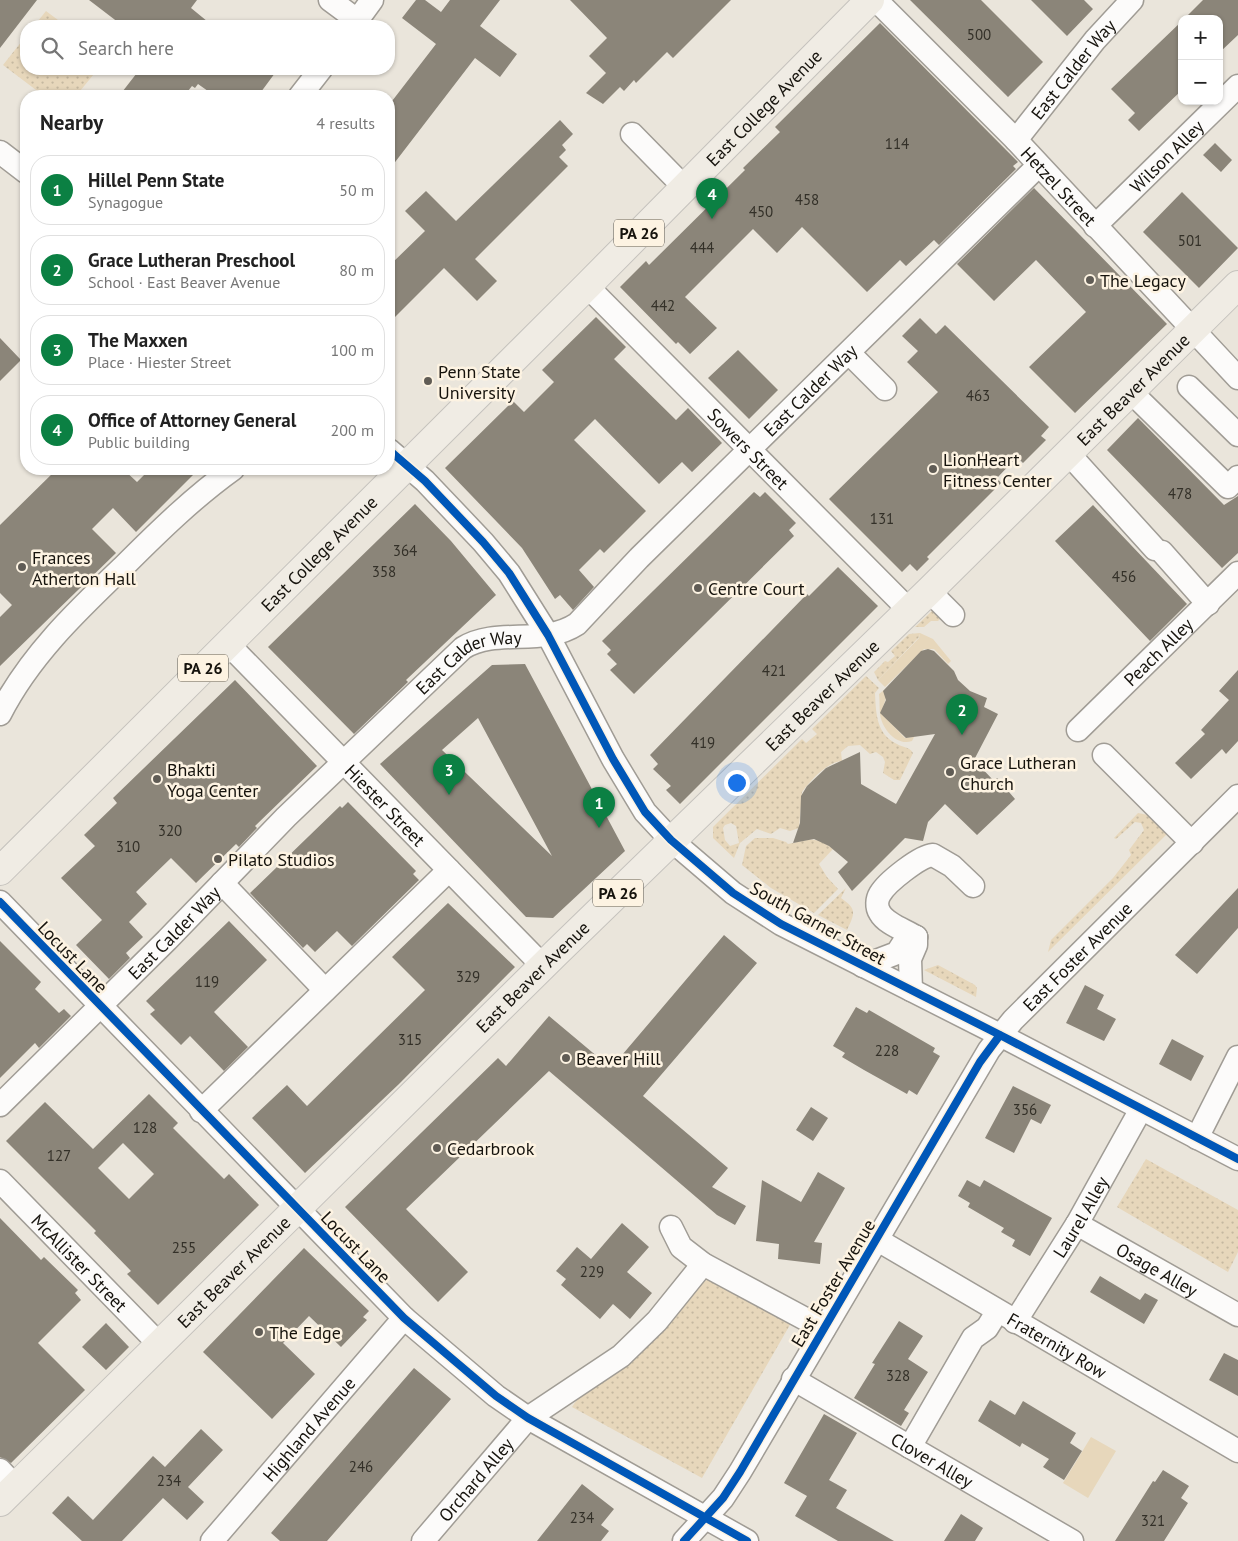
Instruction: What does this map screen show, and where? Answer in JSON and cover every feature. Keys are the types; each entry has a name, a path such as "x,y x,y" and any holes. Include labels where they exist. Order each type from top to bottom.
{"main road":[{"name":"East College Avenue","path":"398,458 587,286 870,0"},
{"name":"East Beaver Avenue","path":"5,1486 160,1345 671,840 929,591 1238,285"},
{"name":"East College Avenue","path":"0,871 228,644 382,475"}],"street":[{"path":"330,0 352,20"},
{"path":"357,20 372,0"},
{"name":"Hetzel Street","path":"876,0 1016,140 1038,166 1238,378"},
{"name":"East Calder Way","path":"1016,140 1094,40 1127,2"},
{"path":"305,90 316,75"},
{"name":"Wilson Alley","path":"1096,226 1238,86"},
{"path":"632,134 684,188"},
{"path":"0,152 20,167"},
{"name":"East Calder Way","path":"0,1105 344,762 463,648 485,638 524,638 548,635 567,630 577,624 639,558 849,354 1038,166"},
{"name":"Sowers Street","path":"587,286 909,610"},
{"path":"849,354 885,389"},
{"path":"1189,387 1238,435"},
{"path":"1130,391 1228,487 1238,477"},
{"path":"1068,453 1208,604"},
{"name":"South Garner Street","path":"398,458 483,542 509,573 548,635 627,784 645,812 671,840 756,910 1238,1159"},
{"path":"0,714 31,665 77,612 184,509 226,475"},
{"name":"Peach Alley","path":"1078,730 1238,573"},
{"path":"929,591 954,615"},
{"name":"Hiester Street","path":"228,644 543,966"},
{"path":"1104,755 1192,843"},
{"name":"East Foster Avenue","path":"684,1541 726,1493 740,1472 980,1062 1000,1035 1238,796"},
{"path":"916,936 891,923 880,914 877,901 881,891 918,860 928,856 945,860 973,886"},
{"path":"201,1111 449,870"},
{"path":"222,883 326,990"},
{"name":"Locust Lane","path":"0,902 404,1318 496,1396 528,1418 748,1541"},
{"path":"863,966 898,953 906,940 916,936"},
{"path":"911,990 910,959 916,945 916,936"},
{"path":"1197,1138 1238,1057"},
{"name":"Laurel Alley","path":"910,1446 973,1338 1006,1317 1077,1224 1141,1109"},
{"name":"McAllister Street","path":"0,1181 160,1345"},
{"name":"Osage Alley","path":"1077,1224 1238,1315"},
{"path":"671,1227 681,1247 703,1264 824,1329"},
{"name":"Fraternity Row","path":"876,1240 1238,1451"},
{"name":"Orchard Alley","path":"423,1541 528,1418 621,1356 657,1321 703,1264"},
{"name":"Highland Avenue","path":"212,1541 404,1318"},
{"name":"Clover Alley","path":"793,1379 1072,1541"}],"shaded area":[{"path":"46,11 58,20 39,20"},
{"path":"20,44 20,75 93,75 81,90 36,90 3,65"},
{"path":"933,610 942,617 938,621 931,621 924,627 915,627"},
{"path":"920,633 919,637 878,680 874,672 885,661 888,662 895,656 891,651 909,634"},
{"path":"920,633 933,639 951,661 948,664 934,649 924,649 885,687 878,680 919,638"},
{"path":"866,676 879,688 875,693 875,701 881,729 890,740 910,749 913,753 900,780 894,780 883,773 885,762 883,757 876,752 870,754 860,745 848,746 841,752 842,761 825,768 802,792 799,828 790,831 780,828 771,834 757,829 740,843 734,858 713,838 713,827 802,739 806,743 817,734 812,729","holes":["731,823 736,826 739,843 730,846 725,840 723,828"]},
{"path":"884,690 886,698 881,713 905,738 914,737 912,741 897,740 883,724 880,713 879,694"},
{"path":"1138,813 1148,815 1167,834 1048,952 1051,940 1113,878 1131,855 1129,850 1144,830 1141,823 1135,822 1116,839 1114,838"},
{"path":"755,838 773,838 788,844 816,840 827,845 833,849 819,864 838,889 814,913 771,888 742,865 746,846"},
{"path":"846,888 841,898 850,905 853,912 847,930 818,915"},
{"path":"938,965 975,985 977,988 976,997 924,970"},
{"path":"1146,1159 1238,1210 1238,1252 1228,1272 1117,1207"},
{"path":"707,1280 714,1280 791,1323 702,1478 572,1407 583,1394 616,1373 645,1348 674,1318 702,1283"},
{"path":"1091,1437 1116,1451 1088,1498 1063,1483"}],"building":[{"path":"0,0 37,0 20,20 0,48"},
{"path":"89,0 197,0 191,8 206,20 115,20"},
{"path":"416,0 425,0 441,12 450,0 500,0 480,26 517,54 500,77 475,58 395,162 395,97 436,44 402,18"},
{"path":"570,0 731,0 673,58 667,52 636,83 634,80 624,91 620,87 603,104 586,93 606,73 589,56 607,38"},
{"path":"910,0 981,0 1043,62 1008,97"},
{"path":"1031,0 1084,0 1093,9 1067,36"},
{"path":"1203,0 1238,0 1238,35 1223,49 1223,15 1188,15"},
{"path":"880,23 1018,162 1013,166 1016,169 939,245 934,240 906,266 900,260 867,292 802,227 777,253 753,229 685,297 717,328 690,354 678,342 676,344 620,287 646,261 649,265 745,170 743,168 780,132 775,127"},
{"path":"1178,25 1178,94 1139,131 1128,120 1135,113 1111,89"},
{"path":"135,75 274,75 262,90 206,90 198,84 195,88 192,86 189,90 124,90"},
{"path":"560,120 573,134 562,145 566,150 559,157 568,166 475,259 497,281 477,301 444,268 395,317 395,260 425,231 405,211 426,191 456,221"},
{"path":"1215,143 1232,160 1221,172 1203,155"},
{"name":"The Legacy","path":"1034,188 1167,324 1075,413 1029,367 1086,312 1036,260 994,301 957,264"},
{"path":"1182,192 1238,248 1199,288 1143,232"},
{"path":"596,317 626,347 614,359 676,420 688,408 722,443 692,472 682,462 659,484 595,419 574,440 646,511 604,553 600,549 579,570 594,587 573,610 560,595 555,599 522,548 445,468 513,401 524,412 554,382 542,370"},
{"path":"920,318 936,334 945,325 1049,427 1041,436 1046,440 1023,463 1017,457 997,478 1001,483 927,557 929,559 917,571 910,564 902,572 829,499 938,392 907,362 918,351 902,336"},
{"path":"0,338 20,361 0,381"},
{"path":"738,350 778,390 749,419 708,378"},
{"path":"1138,418 1224,505 1238,496 1238,553 1222,568 1107,450"},
{"name":"Frances Atherton Hall","path":"51,475 129,475 137,482 144,475 193,475 136,532 113,508 92,529 116,553 0,666 0,617 12,605 0,593 0,525"},
{"name":"Centre Court","path":"754,492 760,497 765,492 796,523 789,530 794,536 634,694 610,670 617,664 607,654 611,650 602,641"},
{"path":"415,504 451,541 496,595 406,680 408,682 354,734 268,647"},
{"path":"1093,505 1187,604 1150,641 1055,541"},
{"path":"838,567 878,606 680,804 666,790 671,786 653,769 658,764 650,755 807,594 809,596"},
{"name":"Grace Lutheran Church","path":"928,649 934,651 954,671 958,680 970,691 987,698 984,707 998,714 974,760 994,781 997,778 1015,799 977,835 945,804 928,822 923,841 905,838 852,891 838,872 848,862 829,846 814,839 793,843 800,823 801,796 807,786 826,768 860,752 861,784 896,804 935,734 906,738 880,713 886,700 883,691 921,651"},
{"path":"525,664 625,851 553,918 526,917 380,764 492,665","holes":["478,718 552,856 442,750"]},
{"path":"1238,670 1238,741 1226,754 1222,749 1191,779 1175,763 1205,734 1201,730 1229,700 1219,691"},
{"path":"235,680 317,766 255,826 257,828 239,847 236,844 196,883 171,858 136,892 147,904 129,922 143,937 126,953 130,958 109,979 76,945 102,920 61,878 95,846 84,835 117,803 113,798"},
{"path":"348,802 416,871 413,874 419,880 352,946 337,931 315,952 307,944 303,948 250,893 340,806 342,808"},
{"path":"1238,888 1238,928 1197,974 1175,955"},
{"path":"448,903 515,967 399,1084 305,1173 252,1118 287,1085 307,1106 425,990 392,957"},
{"path":"229,921 267,960 214,1012 248,1047 224,1071 190,1036 181,1045 150,1014 155,1010 146,1001"},
{"path":"724,935 757,963 643,1096 728,1168 712,1187 746,1206 735,1225 717,1215 549,1071 406,1209 468,1272 438,1302 345,1207 498,1058 506,1066 549,1016 611,1068"},
{"path":"0,941 41,982 35,989 59,1013 64,1009 71,1016 39,1048 35,1043 0,1078"},
{"path":"1085,985 1104,995 1097,1009 1116,1019 1104,1041 1066,1023"},
{"path":"856,1007 867,1013 869,1010 935,1048 933,1052 940,1056 917,1095 909,1090 907,1094 864,1070 842,1057 845,1053 833,1046"},
{"path":"1172,1039 1204,1056 1191,1081 1159,1064"},
{"path":"1013,1086 1051,1105 1041,1124 1031,1119 1014,1153 985,1138"},
{"path":"149,1094 178,1123 173,1128 224,1179 229,1174 259,1205 158,1305 127,1274 131,1271 94,1233 96,1231 6,1141 45,1102 93,1149","holes":["123,1143 154,1174 129,1199 98,1168"]},
{"path":"811,1107 828,1118 813,1141 796,1130"},
{"path":"818,1172 845,1188 814,1242 822,1243 820,1264 778,1259 779,1244 756,1241 762,1180 801,1202"},
{"path":"967,1180 980,1187 984,1180 1052,1218 1030,1256 1012,1246 1015,1240 1001,1232 1004,1228 968,1207 970,1203 958,1196"},
{"path":"0,1218 41,1260 44,1257 78,1290 75,1293 81,1300 38,1343 85,1390 11,1463 0,1457"},
{"path":"622,1223 649,1247 627,1272 652,1293 630,1319 613,1304 600,1319 561,1285 566,1279 556,1271 577,1247 591,1259"},
{"name":"The Edge","path":"304,1248 369,1311 363,1317 367,1320 341,1347 309,1316 283,1343 315,1374 272,1419 203,1352"},
{"path":"1100,1276 1140,1300 1145,1293 1158,1300 1144,1324 1090,1292"},
{"path":"899,1321 923,1336 908,1359 928,1372 904,1410 909,1413 901,1426 854,1398 875,1364 872,1363"},
{"path":"106,1323 129,1347 106,1370 82,1347"},
{"path":"1224,1353 1238,1360 1238,1396 1209,1380"},
{"path":"414,1368 451,1399 327,1541 280,1541 271,1533"},
{"path":"990,1400 1015,1415 1023,1401 1076,1433 1070,1443 1082,1451 1064,1480 1043,1467 1049,1459 1022,1443 1020,1447 978,1421"},
{"path":"824,1414 857,1433 829,1480 847,1490 836,1508 894,1541 838,1541 795,1516 807,1496 784,1483"},
{"path":"201,1429 223,1450 188,1487 204,1502 187,1520 163,1498 122,1541 82,1541 52,1513 68,1496 93,1520 153,1456 165,1467"},
{"path":"1163,1470 1189,1486 1181,1498 1188,1503 1164,1541 1115,1541 1153,1481 1155,1482"},
{"path":"582,1484 614,1509 601,1525 609,1531 601,1541 537,1541"},
{"path":"961,1514 983,1528 975,1541 944,1541"}],"cycle path":[{"path":"395,455 425,481 483,542 509,573 548,635 613,759 645,812 671,840 733,893 781,924 1238,1159"},
{"path":"0,902 404,1318 496,1396 528,1418 747,1541"},
{"path":"684,1541 723,1498 740,1472 980,1062 1000,1035"}],"place":[{"name":"Office of Attorney General","path":"712,219"},
{"name":"The Legacy","path":"1090,280"},
{"name":"Penn State University","path":"428,381"},
{"name":"LionHeart Fitness Center","path":"933,469"},
{"name":"Frances Atherton Hall","path":"22,567"},
{"name":"Centre Court","path":"698,588"},
{"name":"Grace Lutheran Preschool","path":"962,735"},
{"name":"Grace Lutheran Church","path":"950,772"},
{"name":"Bhakti Yoga Center","path":"157,779"},
{"name":"The Maxxen","path":"449,795"},
{"name":"Hillel Penn State","path":"599,828"},
{"name":"Pilato Studios","path":"218,859"},
{"name":"Beaver Hill","path":"566,1058"},
{"name":"Cedarbrook","path":"437,1148"},
{"name":"The Edge","path":"259,1332"}]}
